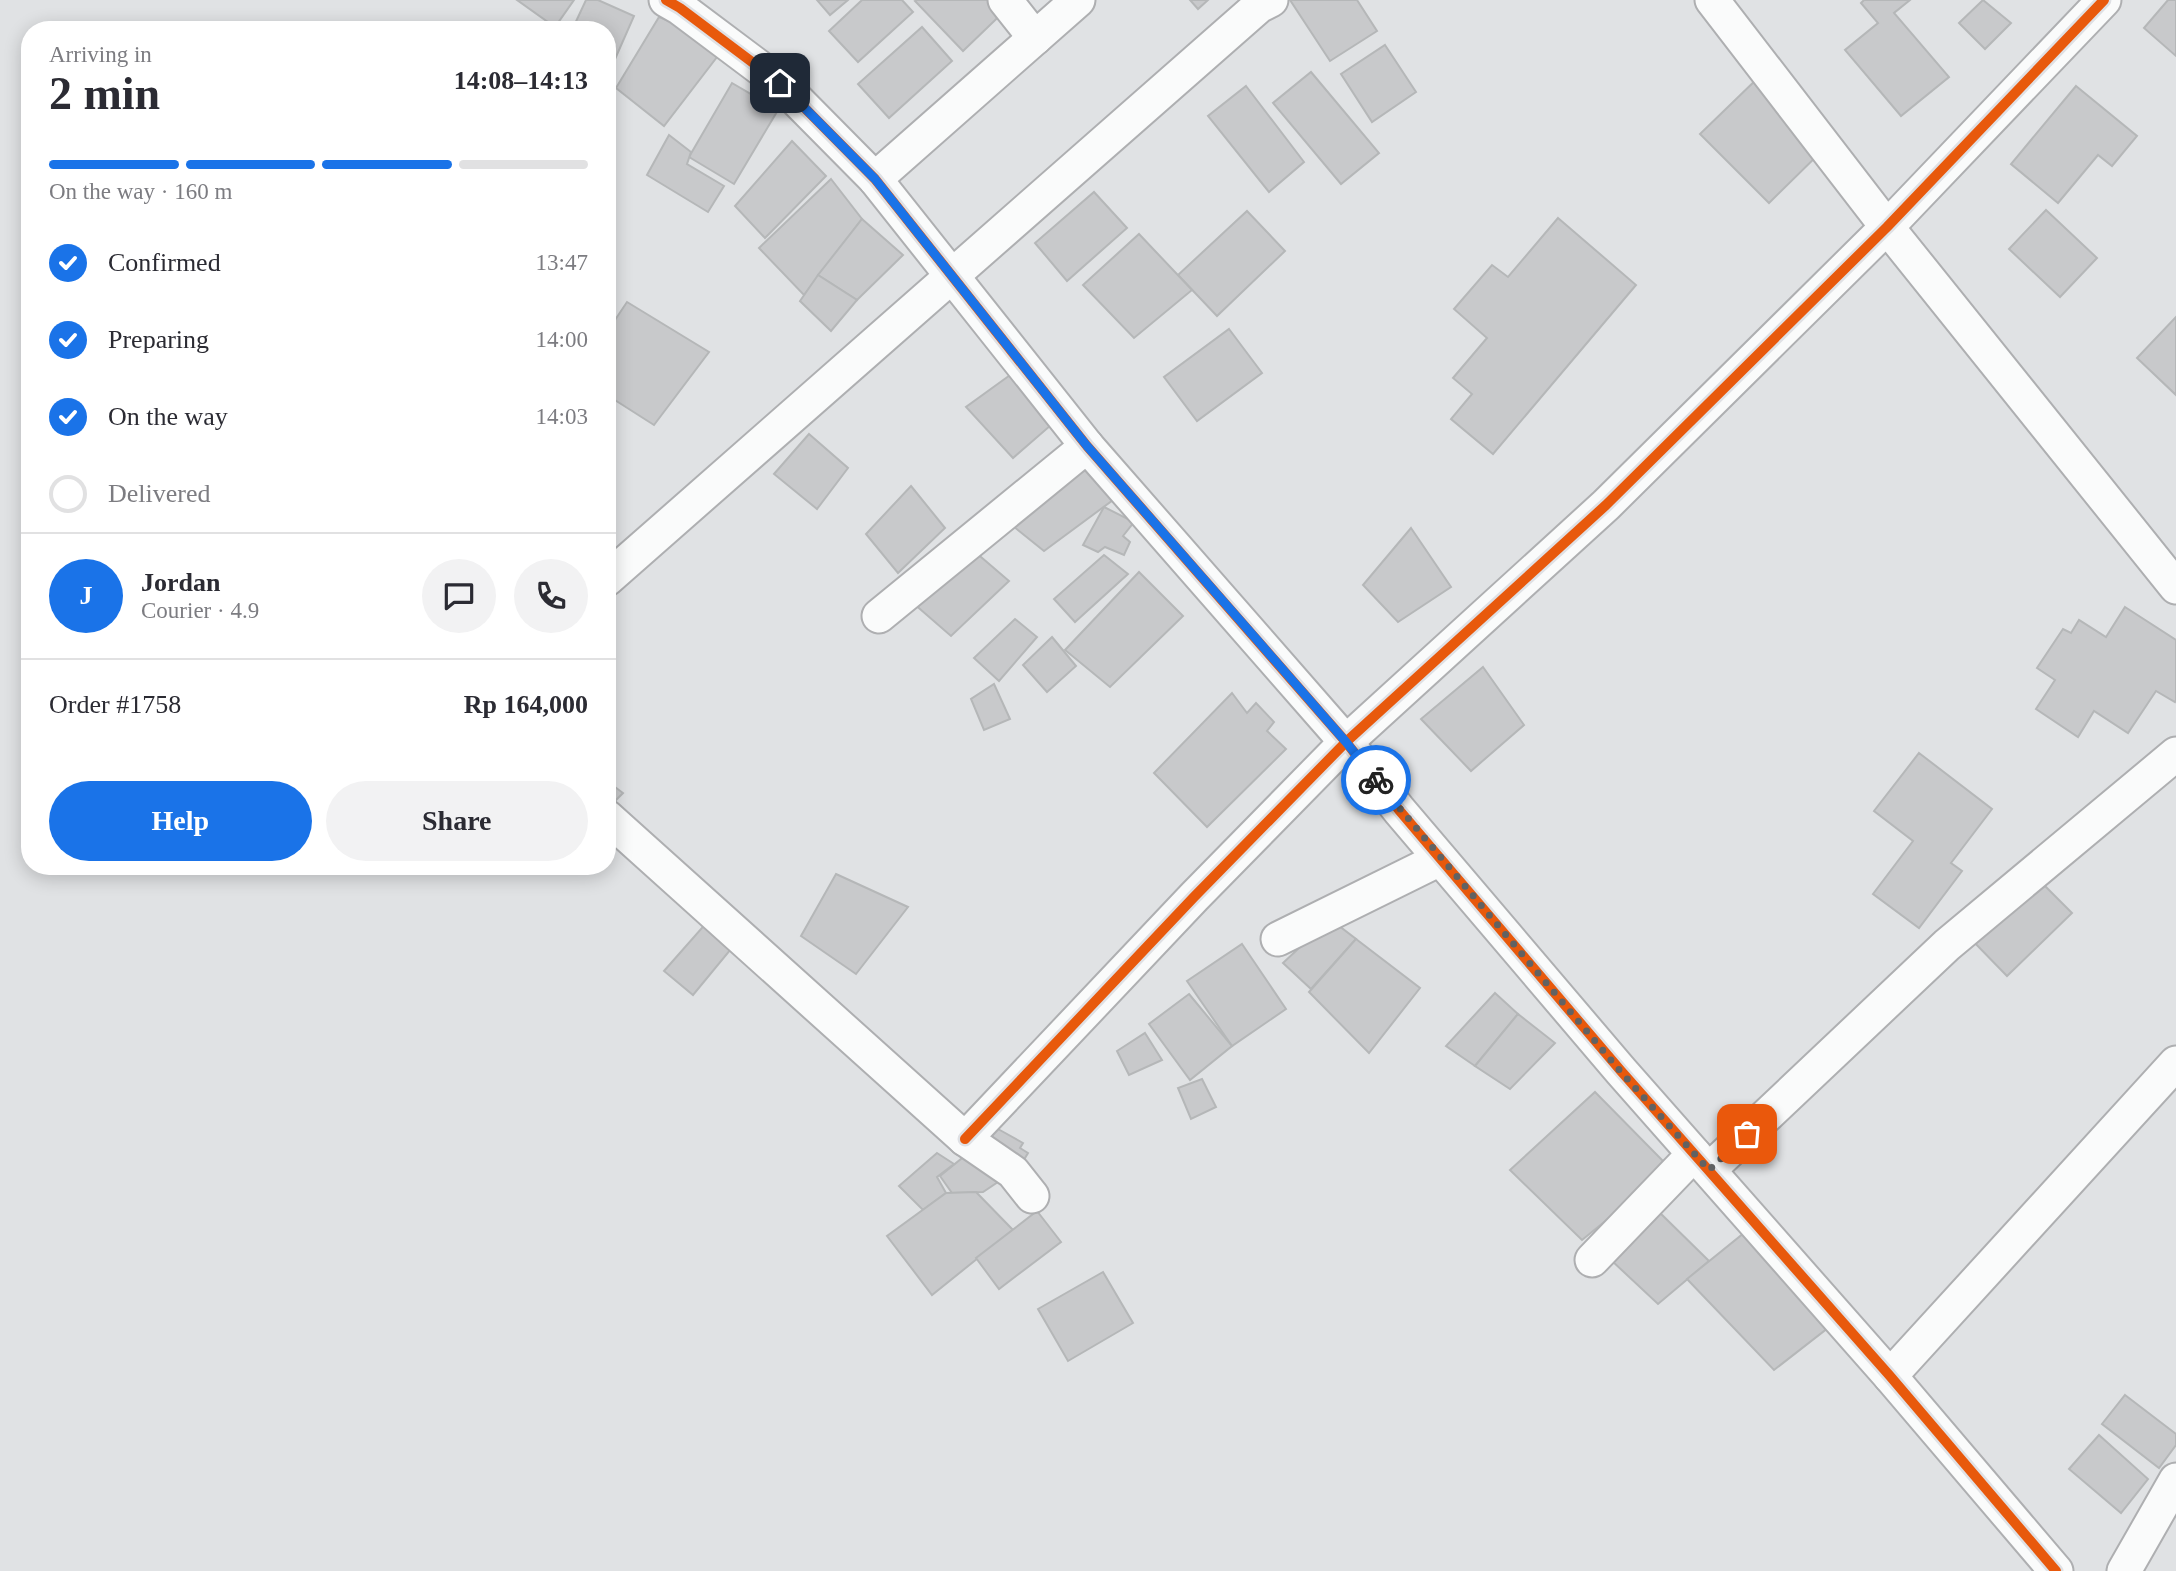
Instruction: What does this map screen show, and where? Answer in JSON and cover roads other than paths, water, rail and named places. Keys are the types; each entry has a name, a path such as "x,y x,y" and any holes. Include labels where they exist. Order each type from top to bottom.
{"street":[{"path":"666,0 780,83 875,179 1087,446 1346,742 1440,859 2056,1571"},
{"path":"1004,0 1035,38"},
{"path":"875,179 1078,0"},
{"path":"616,571 1259,6 1271,0"},
{"path":"1712,0 1887,227 2176,587"},
{"path":"965,1139 1194,897 1346,742 1606,505 1887,227 2105,0"},
{"path":"879,616 1087,446"},
{"path":"1592,1260 1947,945 2176,754"},
{"path":"616,825 965,1139 1013,1172 1032,1196"},
{"path":"1278,939 1440,859"},
{"path":"1890,1376 2176,1063"},
{"path":"2124,1571 2176,1480"}]}
